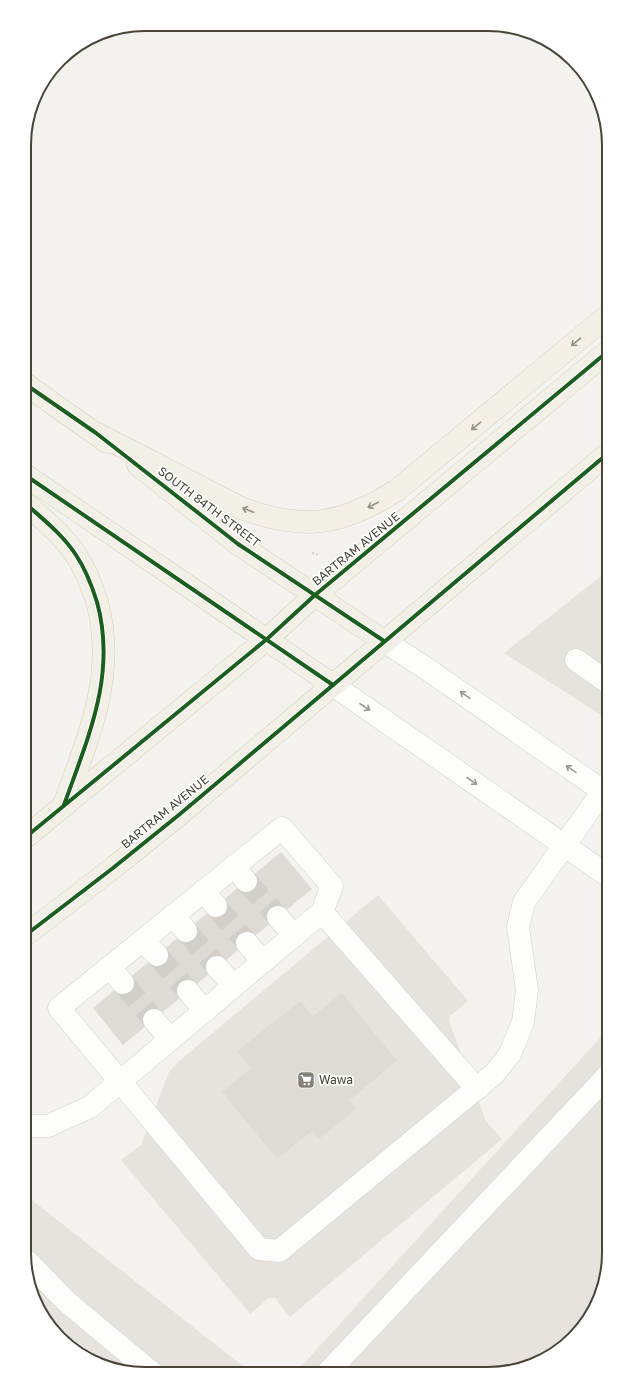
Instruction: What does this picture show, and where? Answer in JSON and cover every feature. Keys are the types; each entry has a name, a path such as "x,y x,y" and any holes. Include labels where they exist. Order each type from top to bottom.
{"main road":[{"path":"96,433 241,508 264,516 287,521 326,522 363,510 397,490 602,320"},
{"name":"BARTRAM AVENUE","path":"31,833 267,639 315,595 602,356"},
{"name":"SOUTH 84TH STREET","path":"31,388 96,433 238,544 384,641"},
{"name":"BARTRAM AVENUE","path":"31,931 119,863 602,458"},
{"path":"31,479 333,685"},
{"path":"31,508 51,525 76,555 87,573 94,592 103,632 105,652 104,675 94,722 64,805"}],"lane":[{"path":"384,641 427,669 602,791"},
{"path":"576,660 602,678"},
{"path":"333,685 602,872"},
{"path":"31,1126 48,1126 90,1107 119,1082 205,1011 322,912 332,886 282,828 240,874 116,975 59,1008 119,1082 259,1249 279,1251 494,1074 510,1054 523,1022 527,990 518,927 524,902 564,845 602,797"},
{"path":"322,912 476,1089"},
{"path":"278,917 294,936"},
{"path":"247,943 263,962"},
{"path":"217,967 234,986"},
{"path":"188,991 205,1011"},
{"path":"154,1020 170,1040"},
{"path":"333,1367 602,1081"},
{"path":"32,1266 67,1302 146,1367"}],"path":[{"path":"307,556 314,549"}],"shaded area":[{"path":"602,575 602,716 504,653"},
{"path":"378,895 468,1001 450,1016 449,1021 486,1121 502,1139 290,1317 275,1298 269,1298 250,1314 121,1160 141,1145 169,1072 178,1062"},
{"path":"602,1036 602,1260 598,1282 593,1297 587,1310 574,1328 551,1348 538,1355 525,1361 503,1366 301,1367"},
{"path":"31,1199 244,1367 138,1367 123,1365 108,1361 95,1355 70,1339 59,1328 46,1310 35,1282 31,1253"}],"building":[{"path":"281,852 312,889 123,1045 93,1008"},
{"name":"Wawa","path":"342,993 397,1061 350,1100 356,1109 319,1139 312,1131 277,1159 222,1092 251,1068 237,1051 300,1001 313,1016"}],"tunnel":[{"path":"246,881 278,917"},
{"path":"216,906 247,943"},
{"path":"186,931 217,967"},
{"path":"157,955 188,991"},
{"path":"123,983 154,1020"}],"cycle path":[{"path":"31,833 267,639 315,595 602,356"},
{"path":"31,388 96,433 238,544 384,641"},
{"path":"31,931 180,814 602,458"},
{"path":"31,479 333,685"},
{"path":"31,508 59,534 80,561 97,602 102,629 104,655 102,680 97,705 82,755 64,805"}],"place":[{"name":"Wawa","path":"306,1080"}]}
